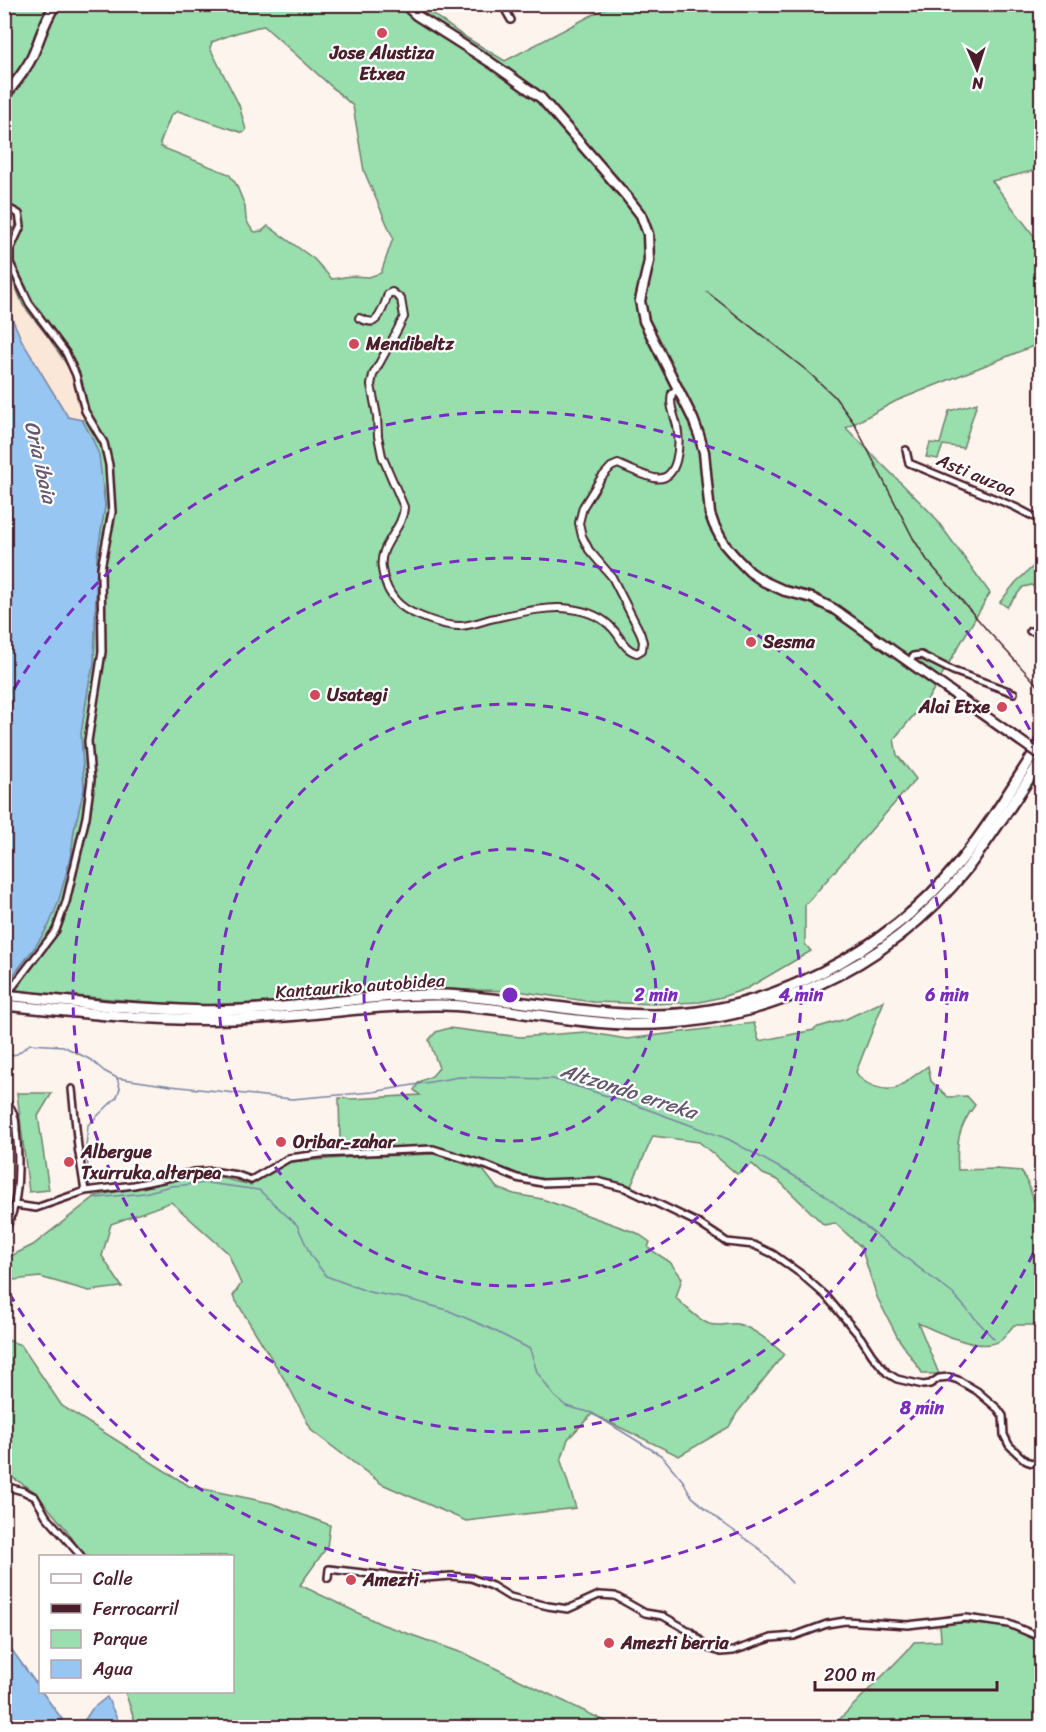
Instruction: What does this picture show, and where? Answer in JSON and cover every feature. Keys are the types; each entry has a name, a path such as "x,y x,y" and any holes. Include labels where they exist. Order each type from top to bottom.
{"highway":[{"path":"4,97 28,65 46,19 56,4"},
{"path":"404,4 416,15 541,98 641,215 648,234 650,249 640,301 641,310 644,321 693,419 704,452 708,502 714,525 724,544 750,572 763,581 785,591 812,598 834,609 1041,757"},
{"path":"413,4 443,31"},
{"name":"Kantauriko autobidea","path":"107,1010 222,1011 443,995 623,1015 656,1015 706,1010 748,1001 784,989 841,962 871,943 913,910 959,863 1041,741"},
{"name":"Kantauriko autobidea","path":"107,1010 187,1020 222,1020 406,1005 443,1005 622,1024 689,1022 750,1011 788,998 844,972 869,957 920,918 967,868 1041,757"},
{"path":"4,995 107,1010"},
{"path":"4,1005 107,1010"}],"street":[{"path":"502,4 511,20"},
{"path":"4,206 19,214 21,226 10,250 10,264 29,303 66,353 76,375 86,411 104,444 109,465 111,512 101,568 102,652 88,741 91,780 86,817 66,902 56,930 11,989 4,1014"},
{"path":"360,318 368,322 374,321 386,302 388,294 392,292 401,299 404,316 373,375 371,385 382,456 404,507 404,514 383,549 381,568 394,601 421,617 444,624 461,626 531,611 571,609 595,616 606,623 614,629 630,651 637,653 642,650 643,642 640,632 612,577 589,550 579,523 584,507 601,478 611,467 618,464 656,478 667,476 672,470 677,458 678,440 677,426 670,401 672,393 678,389"},
{"name":"Asti auzoa","path":"906,450 909,463 1014,507 1041,521"},
{"path":"1030,632 1041,632"},
{"path":"910,662 913,656 921,655 954,672 1014,693"},
{"path":"72,1089 76,1138 85,1191"},
{"path":"4,1100 15,1116 18,1146 15,1205 4,1230"},
{"path":"15,1205 36,1208 85,1191 134,1185 195,1172 212,1171 251,1180 289,1158 396,1149 433,1149 485,1165 516,1178 542,1183 597,1181 625,1188 698,1223 728,1242 754,1245 772,1254 801,1274 826,1296 887,1373 897,1379 923,1385 930,1384 939,1378 949,1377 958,1380 993,1403 1003,1416 1004,1435 1009,1445 1026,1461 1032,1463 1041,1461"},
{"path":"4,1485 35,1497 46,1516 79,1555"},
{"path":"328,1578 329,1569 413,1579 451,1576 471,1578 492,1586 510,1597 568,1609 599,1595 615,1596 645,1613 663,1616 692,1632 708,1648 721,1652 733,1651 771,1638 794,1636 827,1624 845,1621 908,1625 966,1618 1009,1624 1041,1638"}],"shaded area":[{"path":"5,211 16,216 17,224 5,253"},
{"path":"4,261 23,305 73,374 85,419 68,417 22,341 5,302"}],"green space":[{"path":"4,5 420,5 462,35 505,61 611,5 1041,5 1041,169 992,181 1041,245 1041,343 896,401 846,428 933,515 990,593 929,697 894,739 897,755 916,779 805,905 805,944 811,951 748,988 700,1002 654,1004 593,1002 517,991 392,988 313,1000 194,1006 5,990 5,986 49,925 71,856 74,830 84,789 81,733 94,663 97,556 105,506 104,489 92,438 82,420 85,419 73,374 23,305 5,261 16,223 15,216 5,211","holes":["264,26 353,106 364,171 393,238 381,273 369,277 351,276 332,279 314,259 268,226 262,231 255,232 246,219 245,206 229,174 161,147 160,143 171,115 178,111 243,133 246,130 239,105 210,48 212,42 257,27"]},
{"path":"977,403 963,448 943,445 938,459 926,457 930,443 940,444 949,411"},
{"path":"1036,564 1039,564 1041,571 1041,598 1032,585 1023,587 1007,607 1000,602 1016,582"},
{"path":"884,1001 856,1072 859,1077 868,1084 892,1089 897,1088 928,1066 931,1081 948,1097 967,1096 975,1105 959,1136 958,1170 1021,1171 1027,1180 1041,1223 1041,1325 1014,1325 1001,1340 983,1345 960,1340 918,1323 939,1374 923,1374 898,1338 877,1297 861,1247 835,1223 824,1225 778,1180 763,1174 752,1164 737,1174 699,1142 653,1136 631,1186 598,1178 553,1180 536,1178 432,1145 362,1149 340,1140 339,1098 420,1095 414,1090 419,1082 432,1076 439,1068 429,1040 436,1032 449,1028 520,1037 585,1032 627,1039 754,1023 759,1041 814,1030 846,1019"},
{"path":"17,1093 52,1093 38,1116 49,1190 29,1192"},
{"path":"434,1154 483,1170 497,1188 542,1199 637,1233 650,1242 648,1248 670,1262 682,1278 676,1298 696,1316 713,1325 743,1325 762,1336 784,1354 737,1413 729,1427 679,1456 592,1414 568,1439 561,1461 576,1508 466,1521 382,1484 312,1431 289,1387 233,1296 241,1284 228,1253 171,1202 111,1224 102,1256 122,1287 89,1291 40,1277 5,1281 5,1259 33,1245 96,1196 179,1179 222,1178 251,1185 290,1162"},
{"path":"5,1339 21,1345 62,1406 189,1486 271,1503 330,1525 327,1547 300,1585 381,1624 468,1655 617,1727 137,1727 125,1693 234,1693 234,1555 83,1555 66,1529 34,1491 5,1473 5,1428 11,1398 5,1377"},
{"path":"959,1623 1010,1627 1041,1642 1041,1727 832,1727 914,1642 941,1641 940,1625"}],"water":[{"name":"Oria ibaia","path":"5,302 22,341 68,417 82,420 92,438 99,455 105,506 97,556 94,663 81,733 84,789 74,830 71,856 58,903 49,925 5,986"},
{"path":"4,1639 39,1688 39,1693 43,1693 62,1719 61,1727 5,1727"},
{"path":"107,1697 121,1727 80,1727 92,1709"}],"waterway":[{"name":"Altzondo erreka","path":"4,1057 17,1054 30,1044 63,1046 91,1060 117,1078 292,1099 373,1092 459,1077 553,1079 633,1104 728,1139 814,1187 953,1294 994,1339"},
{"name":"Altzondo erreka","path":"90,1187 86,1147 88,1125 117,1097 120,1088 117,1078"},
{"name":"Altzondo erreka","path":"91,1194 97,1198 144,1193 171,1186 207,1183 259,1190 297,1225 311,1256 326,1276 369,1292 408,1299 447,1310 530,1349 537,1372 554,1396 566,1406 592,1413 662,1456 683,1481 692,1497 761,1550 792,1583"}],"railway":[{"path":"707,292 806,370 834,396 854,423 913,538 927,560 1042,690"}],"place":[{"name":"Jose Alustiza Etxea","path":"382,33"},
{"name":"Mendibeltz","path":"354,344"},
{"name":"Sesma","path":"751,642"},
{"name":"Usategi","path":"315,695"},
{"name":"Alai Etxe","path":"1002,707"},
{"name":"Oribar-zahar","path":"281,1142"},
{"name":"Albergue Txurruka alterpea","path":"69,1162"},
{"name":"Amezti","path":"351,1580"},
{"name":"Amezti berria","path":"609,1643"}]}
